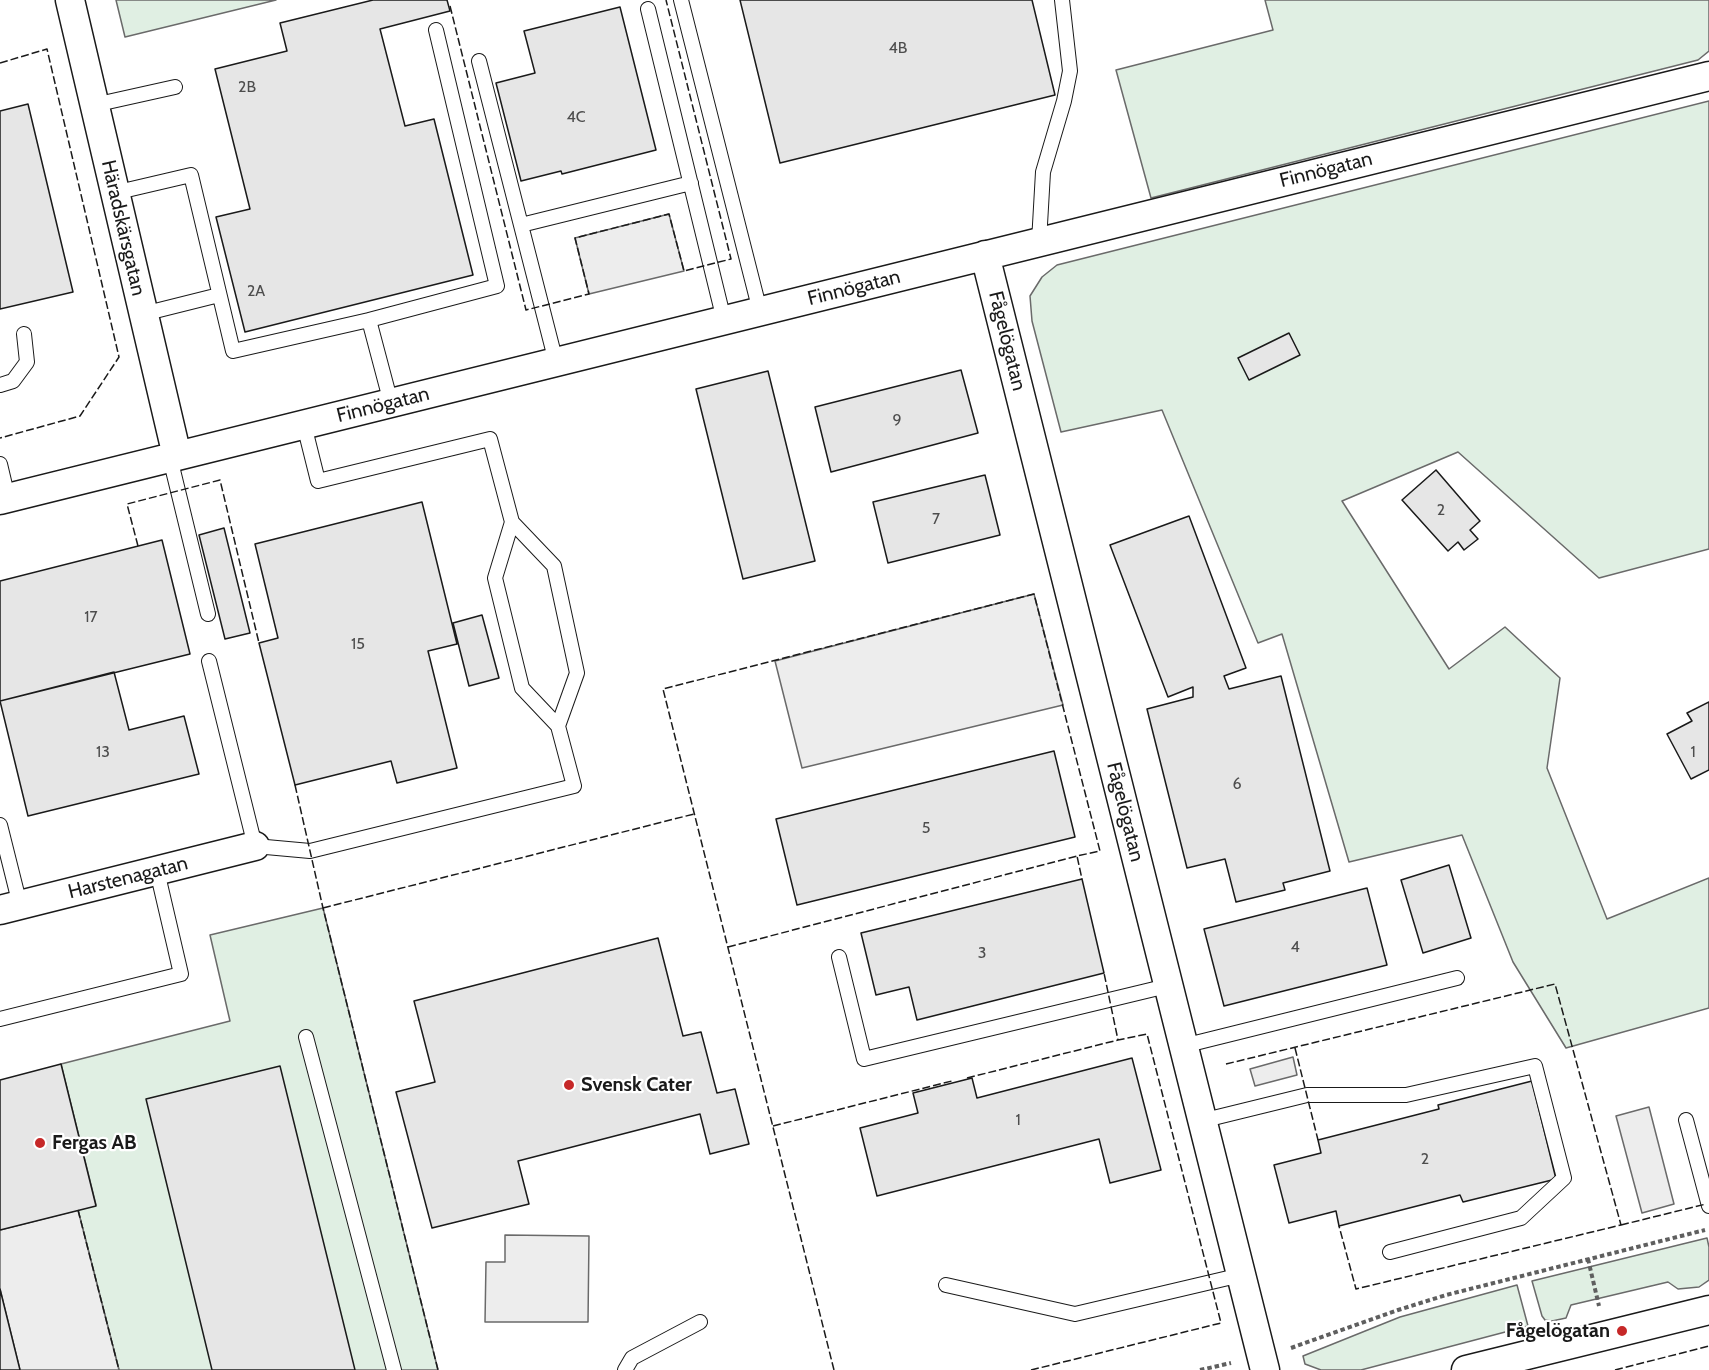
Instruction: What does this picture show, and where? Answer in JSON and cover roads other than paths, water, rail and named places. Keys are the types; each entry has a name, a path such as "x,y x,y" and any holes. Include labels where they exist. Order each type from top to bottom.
{"street":[{"name":"Häradskärsgatan","path":"70,0 143,314 173,457"},
{"name":"Finnögatan","path":"4,499 1709,76"},
{"name":"Fågelögatan","path":"985,255 1263,1363"},
{"name":"Harstenagatan","path":"10,907 255,846"},
{"path":"1469,1370 1709,1310"}],"lane":[{"path":"681,0 760,311"},
{"path":"1040,242 1042,172 1064,101 1070,71 1062,0"},
{"path":"648,9 724,320"},
{"path":"114,193 191,175 232,351 369,320 497,286 436,30"},
{"path":"479,61 556,362"},
{"path":"94,105 175,87"},
{"path":"521,225 691,183"},
{"path":"143,314 219,295"},
{"path":"369,320 391,403"},
{"path":"0,385 13,381 27,362 24,334"},
{"path":"304,425 318,481 490,439 512,522 554,566 577,673 558,726"},
{"path":"173,457 208,614"},
{"path":"0,464 4,499"},
{"path":"209,661 255,846 310,851 574,786 558,726 522,688 495,578 512,522"},
{"path":"0,825 10,907"},
{"path":"0,1019 181,974 157,871"},
{"path":"838,957 864,1059 1167,986"},
{"path":"1183,1046 1457,978"},
{"path":"306,1037 394,1370"},
{"path":"1201,1121 1307,1095 1406,1095 1535,1066 1564,1178 1521,1218 1390,1252"},
{"path":"1686,1120 1709,1206"},
{"path":"945,1285 1075,1314 1241,1275"},
{"path":"626,1370 632,1358 700,1322"}],"place":[{"name":"Svensk Cater","path":"569,1085"},
{"name":"Fergas AB","path":"40,1143"},
{"name":"Fågelögatan","path":"1622,1331"}]}
